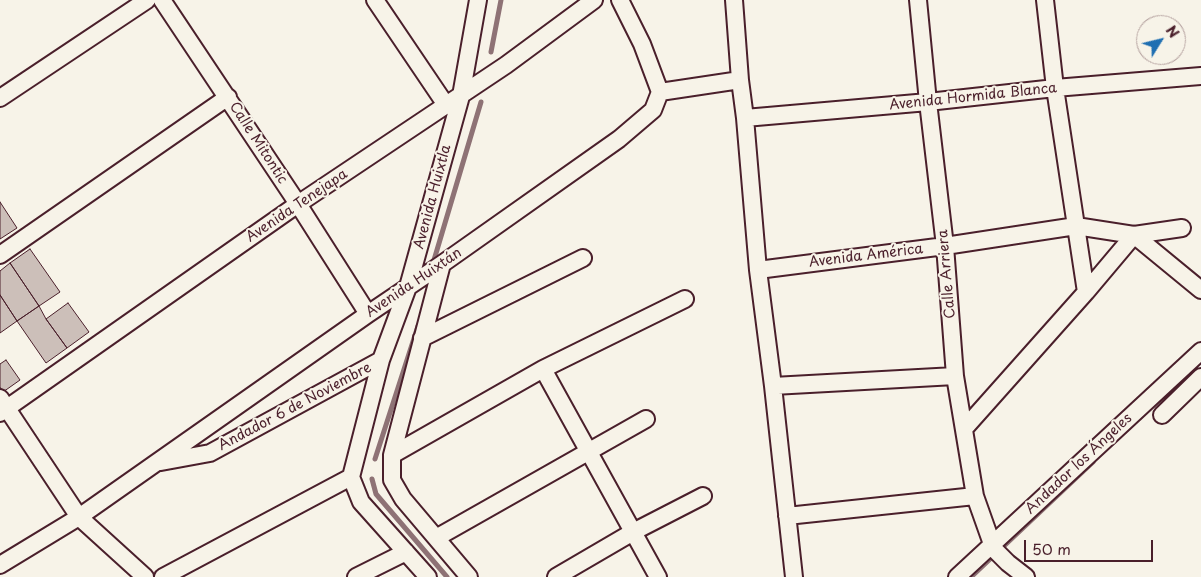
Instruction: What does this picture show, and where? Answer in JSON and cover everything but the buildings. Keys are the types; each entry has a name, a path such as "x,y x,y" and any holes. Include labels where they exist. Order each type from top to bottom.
{"street":[{"path":"0,98 148,0"},
{"name":"Calle Mitontic","path":"162,0 228,97 368,314"},
{"name":"Avenida Huixtla","path":"351,477 381,360 408,287 460,96 478,0"},
{"name":"Avenida Tenejapa","path":"2,406 506,65 594,0"},
{"path":"620,0 642,44 660,92 740,80"},
{"path":"734,0 758,270 794,577"},
{"name":"Calle Arriera","path":"918,0 945,246 955,376 975,496 994,548"},
{"path":"1045,0 1055,88 1086,292"},
{"path":"378,1 446,105"},
{"name":"Avenida Hormida Blanca","path":"745,118 1201,76"},
{"name":"Avenida Huixtán","path":"156,463 619,139 653,110 660,92"},
{"path":"0,255 228,97"},
{"name":"Avenida América","path":"758,270 945,246 1076,226 1134,235 1182,228"},
{"path":"964,430 1134,235 1201,290"},
{"path":"422,338 583,258"},
{"path":"442,264 392,455 392,480 403,499 469,577"},
{"path":"392,455 543,369 685,299"},
{"name":"Andador los Ángeles","path":"957,577 994,548 1201,350"},
{"name":"Andador 6 de Noviembre","path":"0,565 79,518 156,463 210,453 381,360"},
{"path":"543,369 658,577"},
{"path":"773,386 955,376"},
{"path":"1162,415 1201,377"},
{"path":"2,406 79,518 145,577"},
{"path":"436,538 646,419"},
{"path":"163,577 351,477 361,502 428,577"},
{"path":"556,577 633,532 703,496"},
{"path":"787,516 975,496"},
{"path":"994,548 1008,564 1026,577"},
{"path":"356,577 406,552"}],"waterway":[{"path":"491,52 501,0"},
{"path":"434,260 481,102"},
{"path":"375,459 418,326"},
{"path":"971,577 1093,462"},
{"path":"372,479 376,494 447,577"}]}
